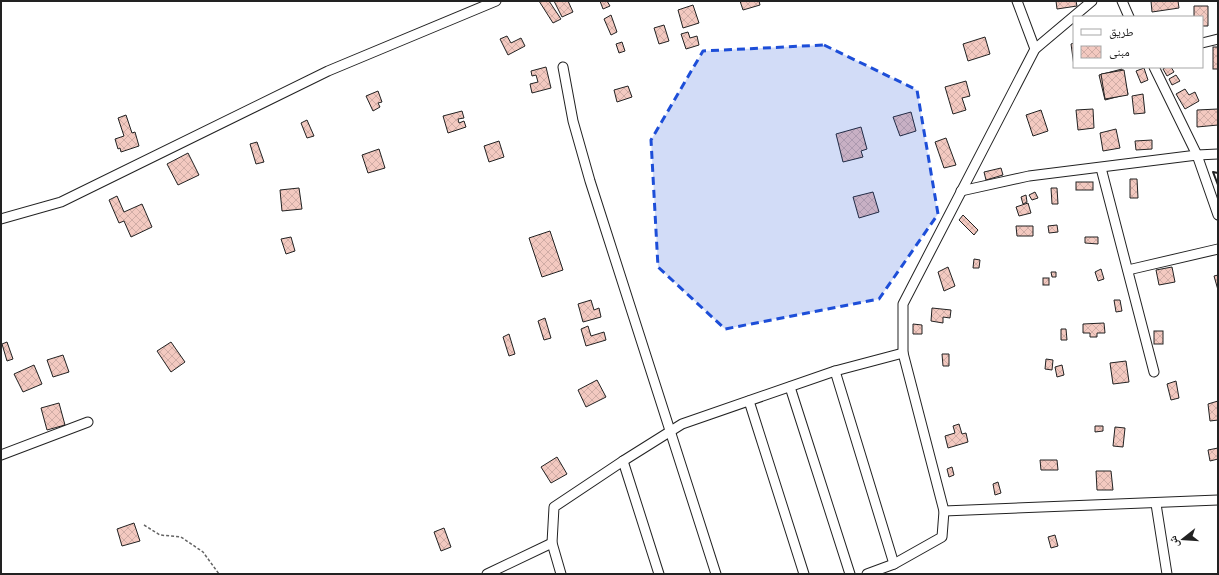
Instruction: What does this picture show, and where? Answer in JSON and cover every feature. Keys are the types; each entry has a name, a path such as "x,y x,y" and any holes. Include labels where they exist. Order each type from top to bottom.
{"street":[{"path":"1,218 61,202 328,71 496,1"},
{"path":"1017,1 1035,49"},
{"path":"1074,16 1092,1"},
{"path":"1122,1 1129,16"},
{"path":"867,574 894,564 942,537 944,511 903,354 903,304 1035,49 1073,17"},
{"path":"1203,43 1218,39"},
{"path":"563,67 573,121 590,181 669,432 716,574"},
{"path":"1154,68 1197,155 1218,215"},
{"path":"962,191 1029,176 1197,155 1218,154"},
{"path":"1101,168 1154,372"},
{"path":"1128,270 1218,249"},
{"path":"562,574 552,543 554,507 623,461 682,424 835,372 903,354"},
{"path":"835,372 894,564"},
{"path":"790,387 850,574"},
{"path":"749,401 804,574"},
{"path":"1,455 88,422"},
{"path":"623,461 659,574"},
{"path":"944,511 1156,504 1218,500"},
{"path":"1156,504 1167,574"},
{"path":"487,574 552,543"}],"path":[{"path":"144,525 160,535 182,537 203,552 219,574"}],"highlighted area":[{"path":"824,45 917,90 938,214 879,299 725,329 658,267 651,140 703,51"}],"building":[{"path":"539,1 549,1 561,19 553,23"},
{"path":"554,1 568,1 573,12 562,17"},
{"path":"600,1 607,1 610,6 603,9"},
{"path":"740,1 759,1 760,5 743,10"},
{"path":"1056,1 1076,1 1077,6 1057,9"},
{"path":"1151,1 1178,1 1179,8 1152,12"},
{"path":"693,5 699,23 683,28 678,10"},
{"path":"1194,6 1208,6 1208,26 1203,26 1203,16 1194,16"},
{"path":"611,15 617,32 611,35 604,19"},
{"path":"664,25 669,41 659,44 654,28"},
{"path":"688,32 690,38 697,36 699,45 686,49 681,34"},
{"path":"507,36 511,43 521,38 525,46 508,55 500,39"},
{"path":"985,37 990,54 968,61 963,44"},
{"path":"622,42 625,51 619,53 616,44"},
{"path":"1073,43 1073,59 1071,44"},
{"path":"1213,47 1218,47 1218,69 1213,69"},
{"path":"546,67 551,88 532,93 530,84 538,82 536,75 532,76 531,71"},
{"path":"1144,68 1148,80 1141,83 1136,71"},
{"path":"1172,68 1174,72 1167,76 1163,69"},
{"path":"1122,69 1128,94 1105,100 1099,75"},
{"path":"1124,70 1128,95 1105,99 1101,74"},
{"path":"1176,75 1180,81 1172,85 1169,79"},
{"path":"966,81 970,96 962,98 966,110 953,114 945,87"},
{"path":"628,86 632,97 617,102 614,90"},
{"path":"1185,89 1189,95 1195,92 1199,101 1185,109 1176,94"},
{"path":"378,91 382,102 378,103 380,107 373,111 366,96"},
{"path":"1143,94 1145,113 1134,114 1132,96"},
{"path":"1093,109 1094,128 1078,130 1076,110"},
{"path":"1218,109 1218,125 1197,127 1197,110"},
{"path":"1041,110 1048,131 1033,136 1026,115"},
{"path":"462,111 464,118 458,119 459,123 464,121 466,127 448,133 443,116"},
{"path":"911,112 916,131 900,136 893,117"},
{"path":"126,115 132,133 135,132 139,146 121,152 120,148 118,149 115,139 124,136 118,118"},
{"path":"307,120 314,136 307,138 301,123"},
{"path":"861,127 867,149 861,151 863,157 843,162 836,134"},
{"path":"1116,129 1120,148 1103,151 1100,133"},
{"path":"946,138 956,165 944,168 935,142"},
{"path":"1152,140 1152,149 1136,150 1135,141"},
{"path":"499,141 504,157 489,162 484,146"},
{"path":"257,142 264,162 256,164 250,144"},
{"path":"379,149 385,168 368,173 362,155"},
{"path":"188,153 199,175 178,185 167,164"},
{"path":"1001,168 1003,175 986,180 984,172"},
{"path":"1130,179 1137,179 1138,198 1130,198"},
{"path":"1076,182 1093,182 1093,190 1076,190"},
{"path":"299,188 302,209 282,211 280,190"},
{"path":"1051,188 1057,188 1058,204 1052,204"},
{"path":"873,192 879,212 859,218 853,197"},
{"path":"1035,192 1038,198 1032,200 1029,195"},
{"path":"1026,195 1027,202 1023,204 1021,197"},
{"path":"117,196 124,212 142,204 152,227 131,237 124,221 119,223 109,200"},
{"path":"1028,203 1031,213 1019,216 1016,207"},
{"path":"963,215 978,230 974,235 959,220"},
{"path":"1057,225 1058,232 1049,233 1048,226"},
{"path":"1016,226 1033,226 1033,236 1017,236"},
{"path":"550,231 563,270 542,277 529,238"},
{"path":"291,237 295,251 286,254 281,239"},
{"path":"1085,237 1098,237 1098,244 1085,243"},
{"path":"974,259 980,260 979,268 973,268"},
{"path":"948,267 955,286 944,291 938,272"},
{"path":"1172,267 1175,282 1159,285 1156,270"},
{"path":"1101,269 1104,279 1098,281 1095,272"},
{"path":"1051,272 1056,272 1056,277 1052,277"},
{"path":"1218,275 1218,290 1214,276"},
{"path":"1043,278 1049,278 1049,285 1043,285"},
{"path":"591,300 594,310 599,308 601,317 583,322 578,304"},
{"path":"1114,300 1120,300 1122,311 1116,312"},
{"path":"932,308 951,310 950,318 943,317 943,323 931,321"},
{"path":"545,318 551,338 544,340 538,321"},
{"path":"1104,323 1105,333 1097,333 1097,337 1090,337 1090,333 1083,333 1083,324"},
{"path":"913,324 922,325 922,334 913,334"},
{"path":"588,326 591,336 604,332 606,340 586,346 581,329"},
{"path":"1061,329 1066,329 1067,340 1061,340"},
{"path":"1154,331 1163,331 1163,344 1154,344"},
{"path":"509,334 515,354 509,356 503,337"},
{"path":"7,342 13,359 7,361 2,344"},
{"path":"171,342 185,362 171,372 157,351"},
{"path":"942,354 949,354 949,366 943,366"},
{"path":"63,355 69,372 53,377 47,360"},
{"path":"1046,359 1053,360 1052,370 1045,369"},
{"path":"1126,361 1129,382 1113,384 1110,363"},
{"path":"34,365 42,384 23,392 14,374"},
{"path":"1062,365 1064,375 1057,377 1055,367"},
{"path":"597,380 606,397 586,407 578,390"},
{"path":"1176,381 1179,398 1171,400 1167,384"},
{"path":"1218,401 1218,420 1210,421 1208,404"},
{"path":"59,403 65,425 47,430 41,408"},
{"path":"959,424 962,434 966,433 968,442 948,448 945,436 955,433 953,426"},
{"path":"1095,426 1103,426 1103,431 1095,432"},
{"path":"1115,427 1125,428 1123,447 1113,446"},
{"path":"1218,448 1218,459 1210,461 1208,450"},
{"path":"557,457 567,474 551,483 541,467"},
{"path":"1040,460 1057,460 1058,470 1041,470"},
{"path":"952,467 954,475 949,477 947,469"},
{"path":"1096,471 1111,471 1113,490 1097,490"},
{"path":"998,482 1001,493 995,495 993,484"},
{"path":"134,523 140,541 122,546 117,529"},
{"path":"444,528 451,547 441,551 434,532"},
{"path":"1055,535 1058,546 1051,548 1048,537"}],"wall":[{"path":"1218,173 1213,172 1218,185"}]}
